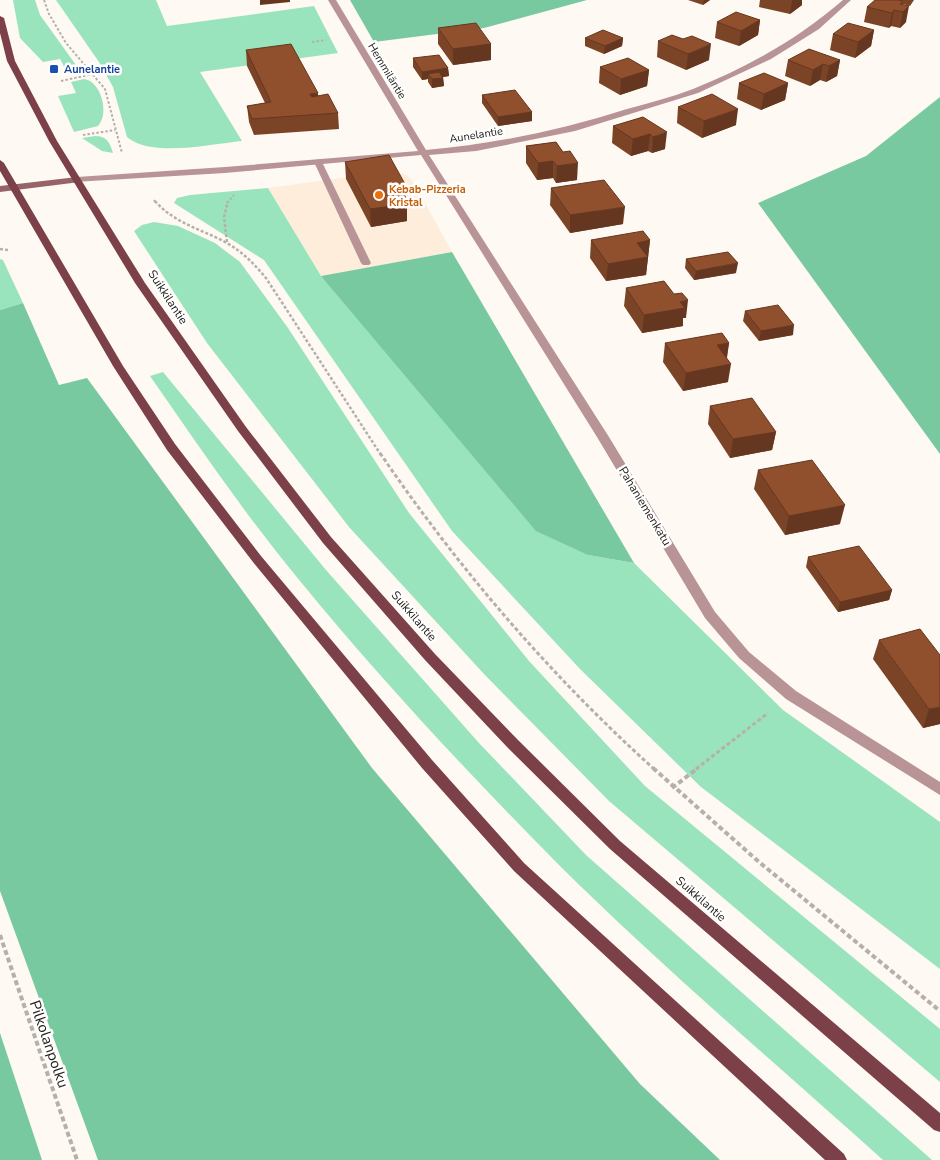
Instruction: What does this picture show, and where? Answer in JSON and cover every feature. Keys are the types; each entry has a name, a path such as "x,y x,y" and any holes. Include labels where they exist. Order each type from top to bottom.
{"main road":[{"name":"Suikkilantie","path":"0,18 12,61 53,141 77,180 151,298 242,429 327,540 430,658 615,845 940,1124"},
{"path":"0,163 118,366 171,447 257,559 427,764 519,867 838,1160"}],"street":[{"name":"Hemmiläntie","path":"332,0 424,153"},
{"name":"Aunelantie","path":"77,180 476,148 575,128 695,91 768,57 816,28 847,0"},
{"name":"Pahaniemenkatu","path":"424,153 603,437 710,615 744,655 791,695 940,790"},
{"path":"318,162 366,263"},
{"path":"0,189 77,180"}],"path":[{"path":"44,0 49,14 66,43 105,89 122,153"},
{"path":"61,81 94,74"},
{"path":"83,135 115,130"},
{"path":"227,242 223,218 226,205 238,192"},
{"path":"153,198 167,215 227,242 249,258 266,278 409,495 480,588 567,684 672,788 791,890 940,1010"},
{"path":"0,249 8,250"},
{"path":"672,788 791,695"},
{"name":"Pilkolanpolku","path":"0,935 77,1160"}],"shaded area":[{"path":"393,171 407,175 415,185 452,252 321,276 268,188"}],"green space":[{"path":"13,0 35,0 40,15 81,72 68,74 60,59 43,62 20,38"},
{"path":"56,0 156,0 167,26 314,6 338,53 200,72 242,141 199,147 151,147 127,137 113,87 99,62"},
{"path":"350,0 587,0 484,28 374,42"},
{"path":"84,79 90,81 95,86 102,99 102,121 98,126 74,132 58,96 76,93 71,82"},
{"path":"940,97 940,454 758,203 866,156"},
{"path":"102,137 107,141 113,153 102,151 82,138"},
{"path":"268,188 321,276 588,555 634,563 783,710 940,822 940,969 701,787 580,669 452,531 264,260 174,203 177,198 190,195"},
{"path":"154,222 178,226 215,243 240,262 288,328 409,513 529,661 645,786 940,1029 940,1082 609,801 484,674 349,527 207,343 134,231 142,225"},
{"path":"452,252 634,563 588,555 536,531 321,276"},
{"path":"0,259 3,260 23,303 0,310"},
{"path":"23,303 59,385 87,378 372,768 640,1084 720,1160 98,1160 0,891 0,310"},
{"path":"163,372 326,570 479,743 586,855 932,1160 883,1160 638,941 525,831 394,690 280,556 223,480 150,376"},
{"path":"0,1033 42,1160 0,1160"}],"building":[{"path":"875,0 898,0 903,1 900,4 909,6 903,12 894,10 892,13 867,7"},
{"path":"736,12 760,20 741,31 717,22"},
{"path":"476,23 491,44 453,49 438,28"},
{"path":"848,23 874,30 858,42 833,34"},
{"path":"603,30 623,38 605,46 585,38"},
{"path":"672,35 683,39 692,36 711,44 688,54 658,41"},
{"path":"291,44 318,93 310,94 312,97 328,94 338,113 252,119 247,106 271,102 246,50"},
{"path":"809,49 840,60 829,66 823,64 813,70 788,60"},
{"path":"439,55 448,68 422,72 413,58"},
{"path":"628,58 649,70 621,79 600,67"},
{"path":"439,72 443,78 432,79 428,74"},
{"path":"764,73 788,83 764,94 739,83"},
{"path":"515,90 532,112 498,117 482,95"},
{"path":"712,94 738,109 704,121 678,107"},
{"path":"643,117 667,132 653,137 650,134 633,139 613,126"},
{"path":"556,142 563,152 570,151 578,163 557,166 553,161 538,163 526,146"},
{"path":"389,155 405,184 397,185 407,204 370,209 345,162"},
{"path":"604,180 625,207 570,215 551,188"},
{"path":"643,231 650,240 637,243 648,257 608,264 591,240"},
{"path":"728,252 738,263 696,271 686,259"},
{"path":"664,281 674,294 682,293 688,300 680,302 685,308 644,315 626,288"},
{"path":"778,305 794,325 761,331 745,311"},
{"path":"722,333 729,343 717,345 731,364 686,373 665,343"},
{"path":"752,398 776,432 733,439 710,406"},
{"path":"812,460 845,505 789,516 758,470"},
{"path":"859,546 892,590 840,602 808,557"},
{"path":"920,629 940,655 940,707 929,709 879,640"}],"place":[{"name":"Aunelantie","path":"54,69"},
{"name":"Kebab-Pizzeria Kristal","path":"379,195"}]}
